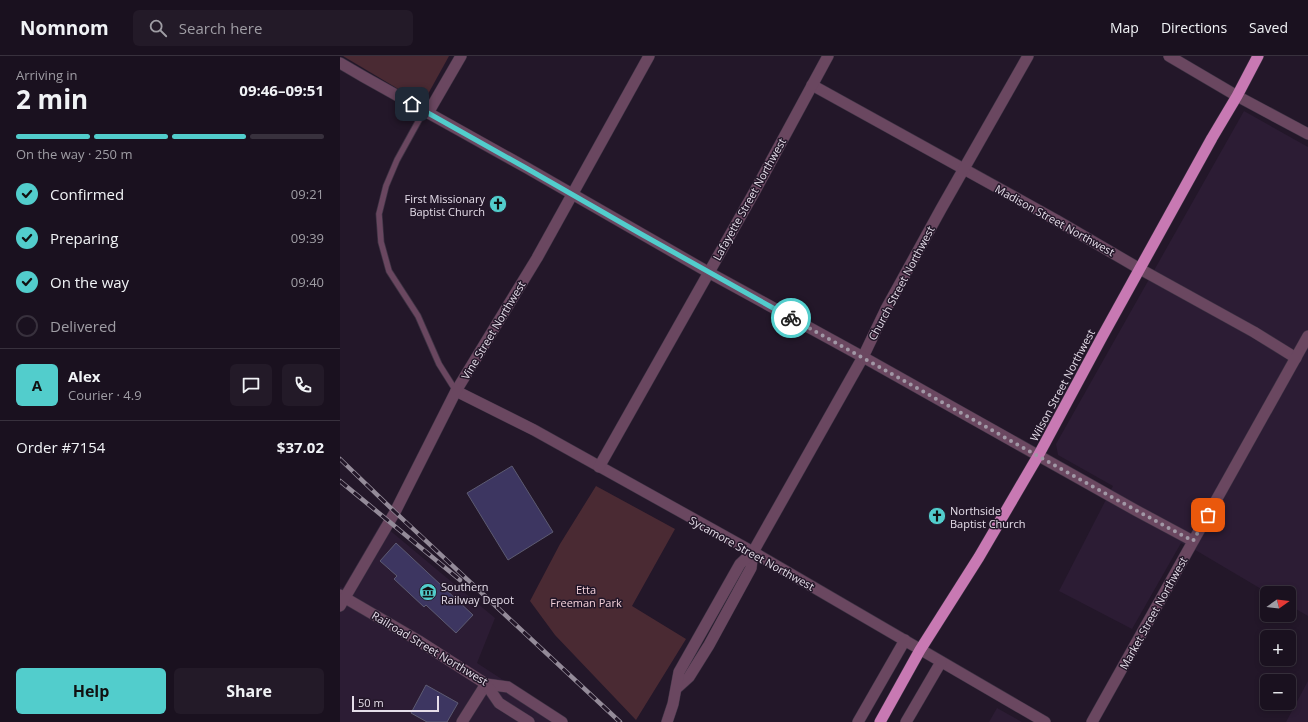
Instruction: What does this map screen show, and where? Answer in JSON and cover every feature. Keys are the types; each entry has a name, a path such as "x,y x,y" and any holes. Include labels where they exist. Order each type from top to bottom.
{"highway":[{"name":"Wilson Street Northwest","path":"880,722 920,650 979,557 1038,456 1258,56"}],"street":[{"path":"426,112 461,56"},
{"name":"Vine Street Northwest","path":"342,600 393,516 456,391 537,258 649,56"},
{"name":"Lafayette Street Northwest","path":"599,467 756,188 828,56"},
{"name":"Church Street Northwest","path":"668,722 678,687 680,672 740,564 753,552 863,357 886,309 1028,56"},
{"path":"1170,56 1237,96 1308,134"},
{"path":"340,63 708,272 1193,541"},
{"name":"Madison Street Northwest","path":"812,85 1254,332 1296,358"},
{"name":"Market Street Northwest","path":"1092,722 1308,336"},
{"name":"Sycamore Street Northwest","path":"456,391 534,430 753,552 1045,722"},
{"name":"Railroad Street Northwest","path":"342,600 419,641 486,684 508,687 562,722"},
{"path":"858,722 905,640"},
{"path":"906,722 941,662"},
{"path":"462,722 486,684 498,703 529,722"}],"lane":[{"path":"426,112 397,160 386,186 379,214 381,242 389,271 418,316 439,364 456,391"}],"shaded area":[{"path":"1244,111 1308,147 1308,616 1296,609 1296,586 1260,586 1260,588 1181,543 1132,629 1059,591 1113,486 1058,455 1056,444"},
{"path":"381,523 495,618 477,663 568,722 340,722 340,587 343,588"},
{"path":"1308,681 1308,722 1286,722 1292,710 1296,710 1296,703"},
{"path":"997,708 1022,722 989,722"}],"green space":[{"path":"343,56 449,56 428,94 418,99 405,93"},
{"name":"Etta Freeman Park","path":"596,486 675,529 632,606 686,639 636,720 555,635 530,601 560,544"}],"building":[{"path":"512,466 553,532 508,560 467,493"},
{"name":"Southern Railway Depot","path":"396,543 473,615 456,633 426,605 424,607 394,579 397,576 380,561"},
{"path":"426,685 458,703 447,722 427,722 411,713"}],"railway":[{"path":"340,459 620,722"},
{"path":"340,481 460,580"}],"way so far":[{"path":"791,318 1193,541 1208,515"}],"place":[{"name":"First Missionary Baptist Church","path":"498,204"},
{"name":"Northside Baptist Church","path":"937,516"},
{"name":"Southern Railway Depot","path":"428,592"}],"route":[{"path":"412,104 791,318"}]}
